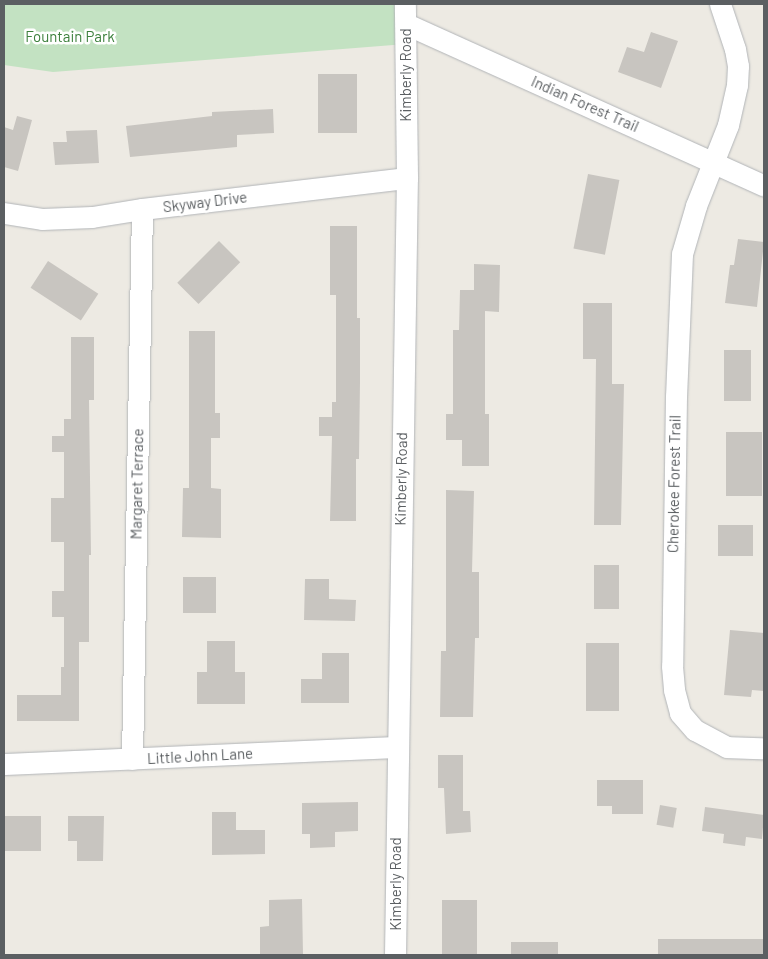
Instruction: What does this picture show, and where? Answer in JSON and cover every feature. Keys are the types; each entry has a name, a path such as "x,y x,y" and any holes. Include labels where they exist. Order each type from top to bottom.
{"street":[{"name":"Cherokee Forest Trail","path":"720,4 735,49 738,66 737,85 728,125 713,162 682,254 673,514 674,690 680,713 695,730 727,747 764,748"},
{"name":"Indian Forest Trail","path":"405,14 764,186"},
{"name":"Kimberly Road","path":"395,955 396,747 407,178 405,14"},
{"name":"Skyway Drive","path":"4,213 42,219 92,217 142,209 407,178"},
{"name":"Margaret Terrace","path":"132,759 142,209"},
{"name":"Little John Lane","path":"4,764 396,747"}],"green space":[{"name":"Fountain Park","path":"4,4 405,4 406,44 53,72 4,65"}],"building":[{"path":"651,32 678,41 661,88 618,72 627,47 644,52"},
{"path":"318,74 357,74 357,133 318,133"},
{"path":"273,109 274,133 237,135 237,147 130,157 126,126 212,116 212,112"},
{"path":"17,116 32,120 18,171 4,167 4,127 13,130"},
{"path":"97,130 99,163 55,165 53,142 67,142 66,131"},
{"path":"588,174 619,180 605,255 573,249"},
{"path":"330,226 357,226 357,318 360,318 360,382 359,459 356,459 356,521 330,521 332,436 319,436 319,417 332,417 332,402 336,402 336,295 330,295"},
{"path":"738,239 764,242 757,307 725,303 730,265 734,265"},
{"path":"219,241 240,262 198,304 177,283"},
{"path":"48,261 98,294 81,321 31,288"},
{"path":"474,264 500,265 499,312 485,311 485,414 489,414 489,466 462,466 462,440 446,440 446,414 453,414 453,330 459,330 460,290 474,290"},
{"path":"583,303 612,303 612,384 624,384 621,525 594,525 596,359 583,359"},
{"path":"189,331 215,331 215,413 220,413 220,438 211,438 211,488 221,489 221,538 182,537 183,488 189,488"},
{"path":"71,337 94,337 94,400 89,400 91,555 89,555 89,642 79,642 79,721 17,721 17,695 61,695 61,667 64,667 64,617 52,617 52,591 64,591 64,542 51,542 51,498 64,498 64,452 52,452 52,436 64,436 64,419 71,419"},
{"path":"724,350 751,350 751,401 724,401"},
{"path":"726,432 762,432 762,496 726,496"},
{"path":"446,490 474,491 472,572 479,572 479,638 475,638 473,717 440,717 441,651 446,651"},
{"path":"718,525 753,525 753,556 718,556"},
{"path":"594,565 619,565 619,609 594,609"},
{"path":"183,577 216,577 216,613 183,613"},
{"path":"305,579 329,579 329,599 356,600 355,621 304,620"},
{"path":"730,630 764,633 764,691 752,690 751,697 724,695"},
{"path":"207,641 235,641 235,672 245,672 245,704 197,704 197,672 207,672"},
{"path":"586,643 619,643 619,711 586,711"},
{"path":"322,653 349,653 349,703 301,703 301,679 322,679"},
{"path":"438,755 463,755 463,811 470,811 471,832 446,834 444,788 438,788"},
{"path":"597,780 643,780 643,814 612,814 612,806 597,806"},
{"path":"358,802 358,831 335,832 335,847 310,848 310,834 302,834 302,803"},
{"path":"660,805 677,808 673,828 657,825"},
{"path":"705,807 764,815 762,839 746,837 745,846 723,843 724,834 702,831"},
{"path":"212,812 236,812 236,830 265,830 265,854 212,855"},
{"path":"4,816 41,816 41,851 4,851"},
{"path":"68,816 104,816 103,861 77,861 77,841 68,841"},
{"path":"302,899 303,955 260,955 260,927 269,926 269,900"},
{"path":"442,900 477,900 477,955 442,955"},
{"path":"658,939 764,939 764,955 658,955"},
{"path":"511,942 558,942 558,955 511,955"}]}
